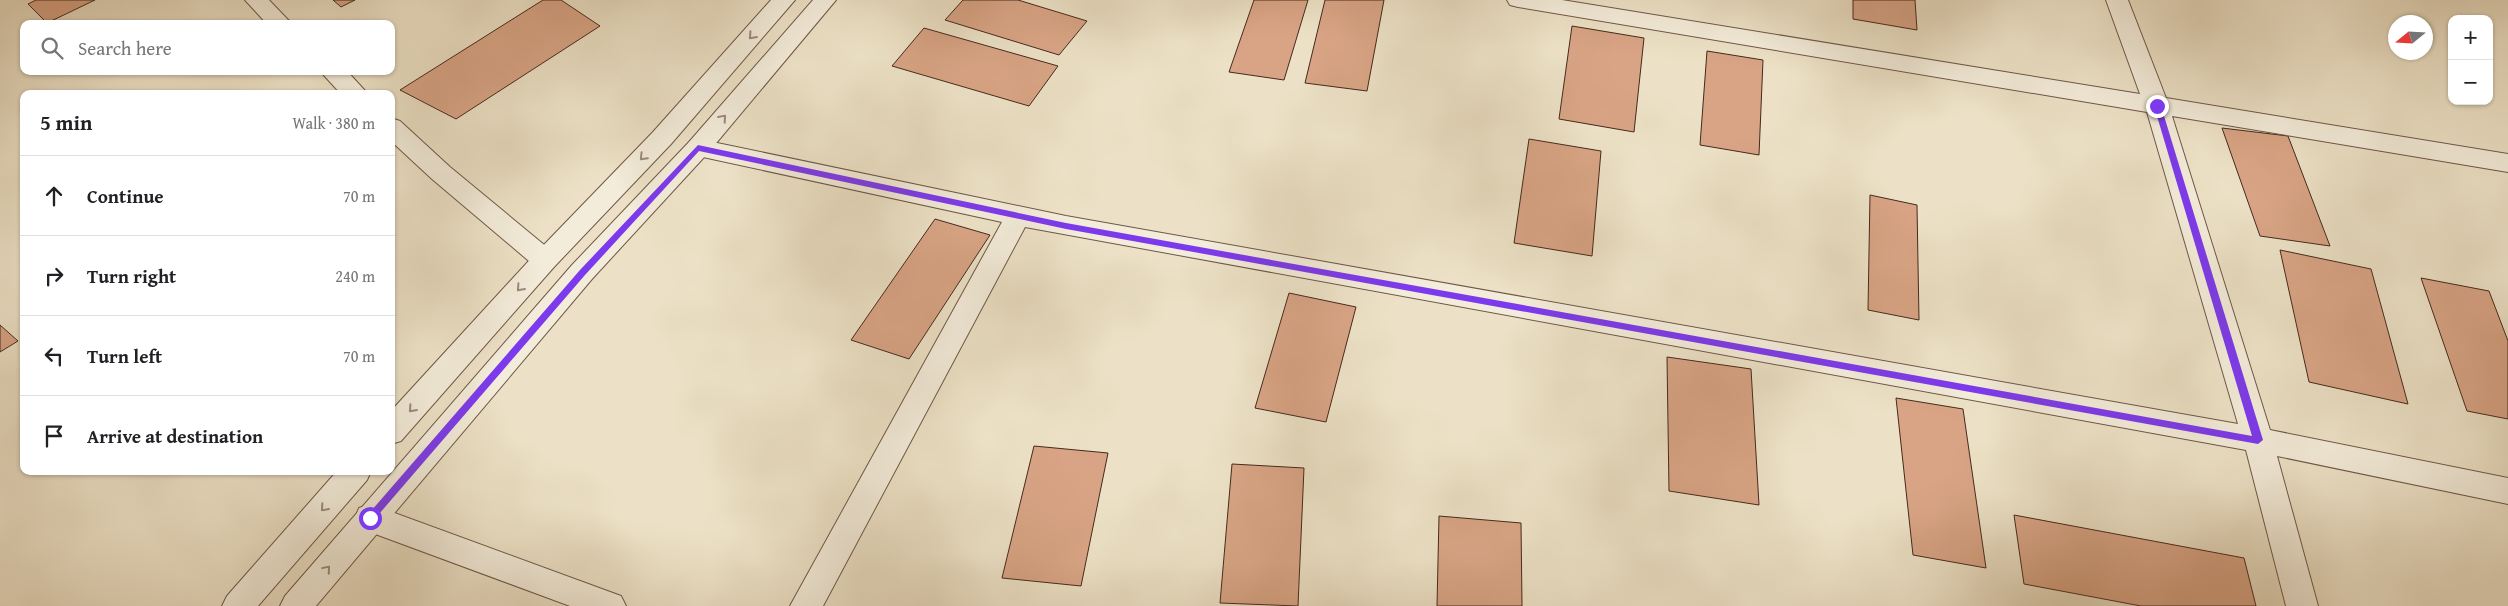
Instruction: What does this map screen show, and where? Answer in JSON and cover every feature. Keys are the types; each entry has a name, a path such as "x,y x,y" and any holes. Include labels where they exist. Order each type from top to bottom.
{"street":[{"path":"256,0 277,20"},
{"path":"395,428 545,260 662,138 784,0"},
{"path":"296,606 582,272 698,148 825,0"},
{"path":"1518,0 2508,162"},
{"path":"2117,0 2157,106 2258,440 2302,606"},
{"path":"336,75 352,90"},
{"path":"395,130 441,173 545,260"},
{"path":"698,148 1018,216 2258,440 2508,491"},
{"path":"806,606 1018,216"},
{"path":"238,606 353,475"},
{"path":"370,518 610,606"}],"building":[{"path":"36,0 95,0 53,20 44,20 28,4"},
{"path":"333,0 355,0 341,7"},
{"path":"543,0 561,0 600,26 456,119 400,90"},
{"path":"963,0 1018,0 1087,21 1059,55 945,20"},
{"path":"1254,0 1308,0 1284,80 1229,72"},
{"path":"1325,0 1384,0 1367,91 1305,83"},
{"path":"1853,0 1915,0 1917,30 1853,19"},
{"path":"1572,26 1644,38 1634,132 1559,119"},
{"path":"924,28 1058,66 1029,106 892,66"},
{"path":"1707,51 1763,60 1759,155 1700,145"},
{"path":"2222,128 2288,136 2330,246 2260,236"},
{"path":"1529,139 1601,151 1592,256 1514,243"},
{"path":"1870,195 1917,205 1919,320 1868,310"},
{"path":"935,219 990,235 909,359 851,340"},
{"path":"2280,250 2371,269 2408,404 2309,382"},
{"path":"2421,278 2489,291 2508,341 2508,419 2467,411"},
{"path":"1289,293 1356,307 1326,422 1255,408"},
{"path":"0,325 18,341 0,352"},
{"path":"1667,357 1751,369 1759,505 1669,491"},
{"path":"1896,398 1963,409 1986,568 1913,555"},
{"path":"1034,446 1108,453 1081,586 1002,578"},
{"path":"1232,464 1304,468 1298,606 1220,603"},
{"path":"2014,515 2244,558 2256,606 2141,606 2024,584"},
{"path":"1439,516 1521,523 1522,606 1437,606"}],"route":[{"path":"370,518 582,272 698,148 1066,226 2258,440 2157,106"}]}
